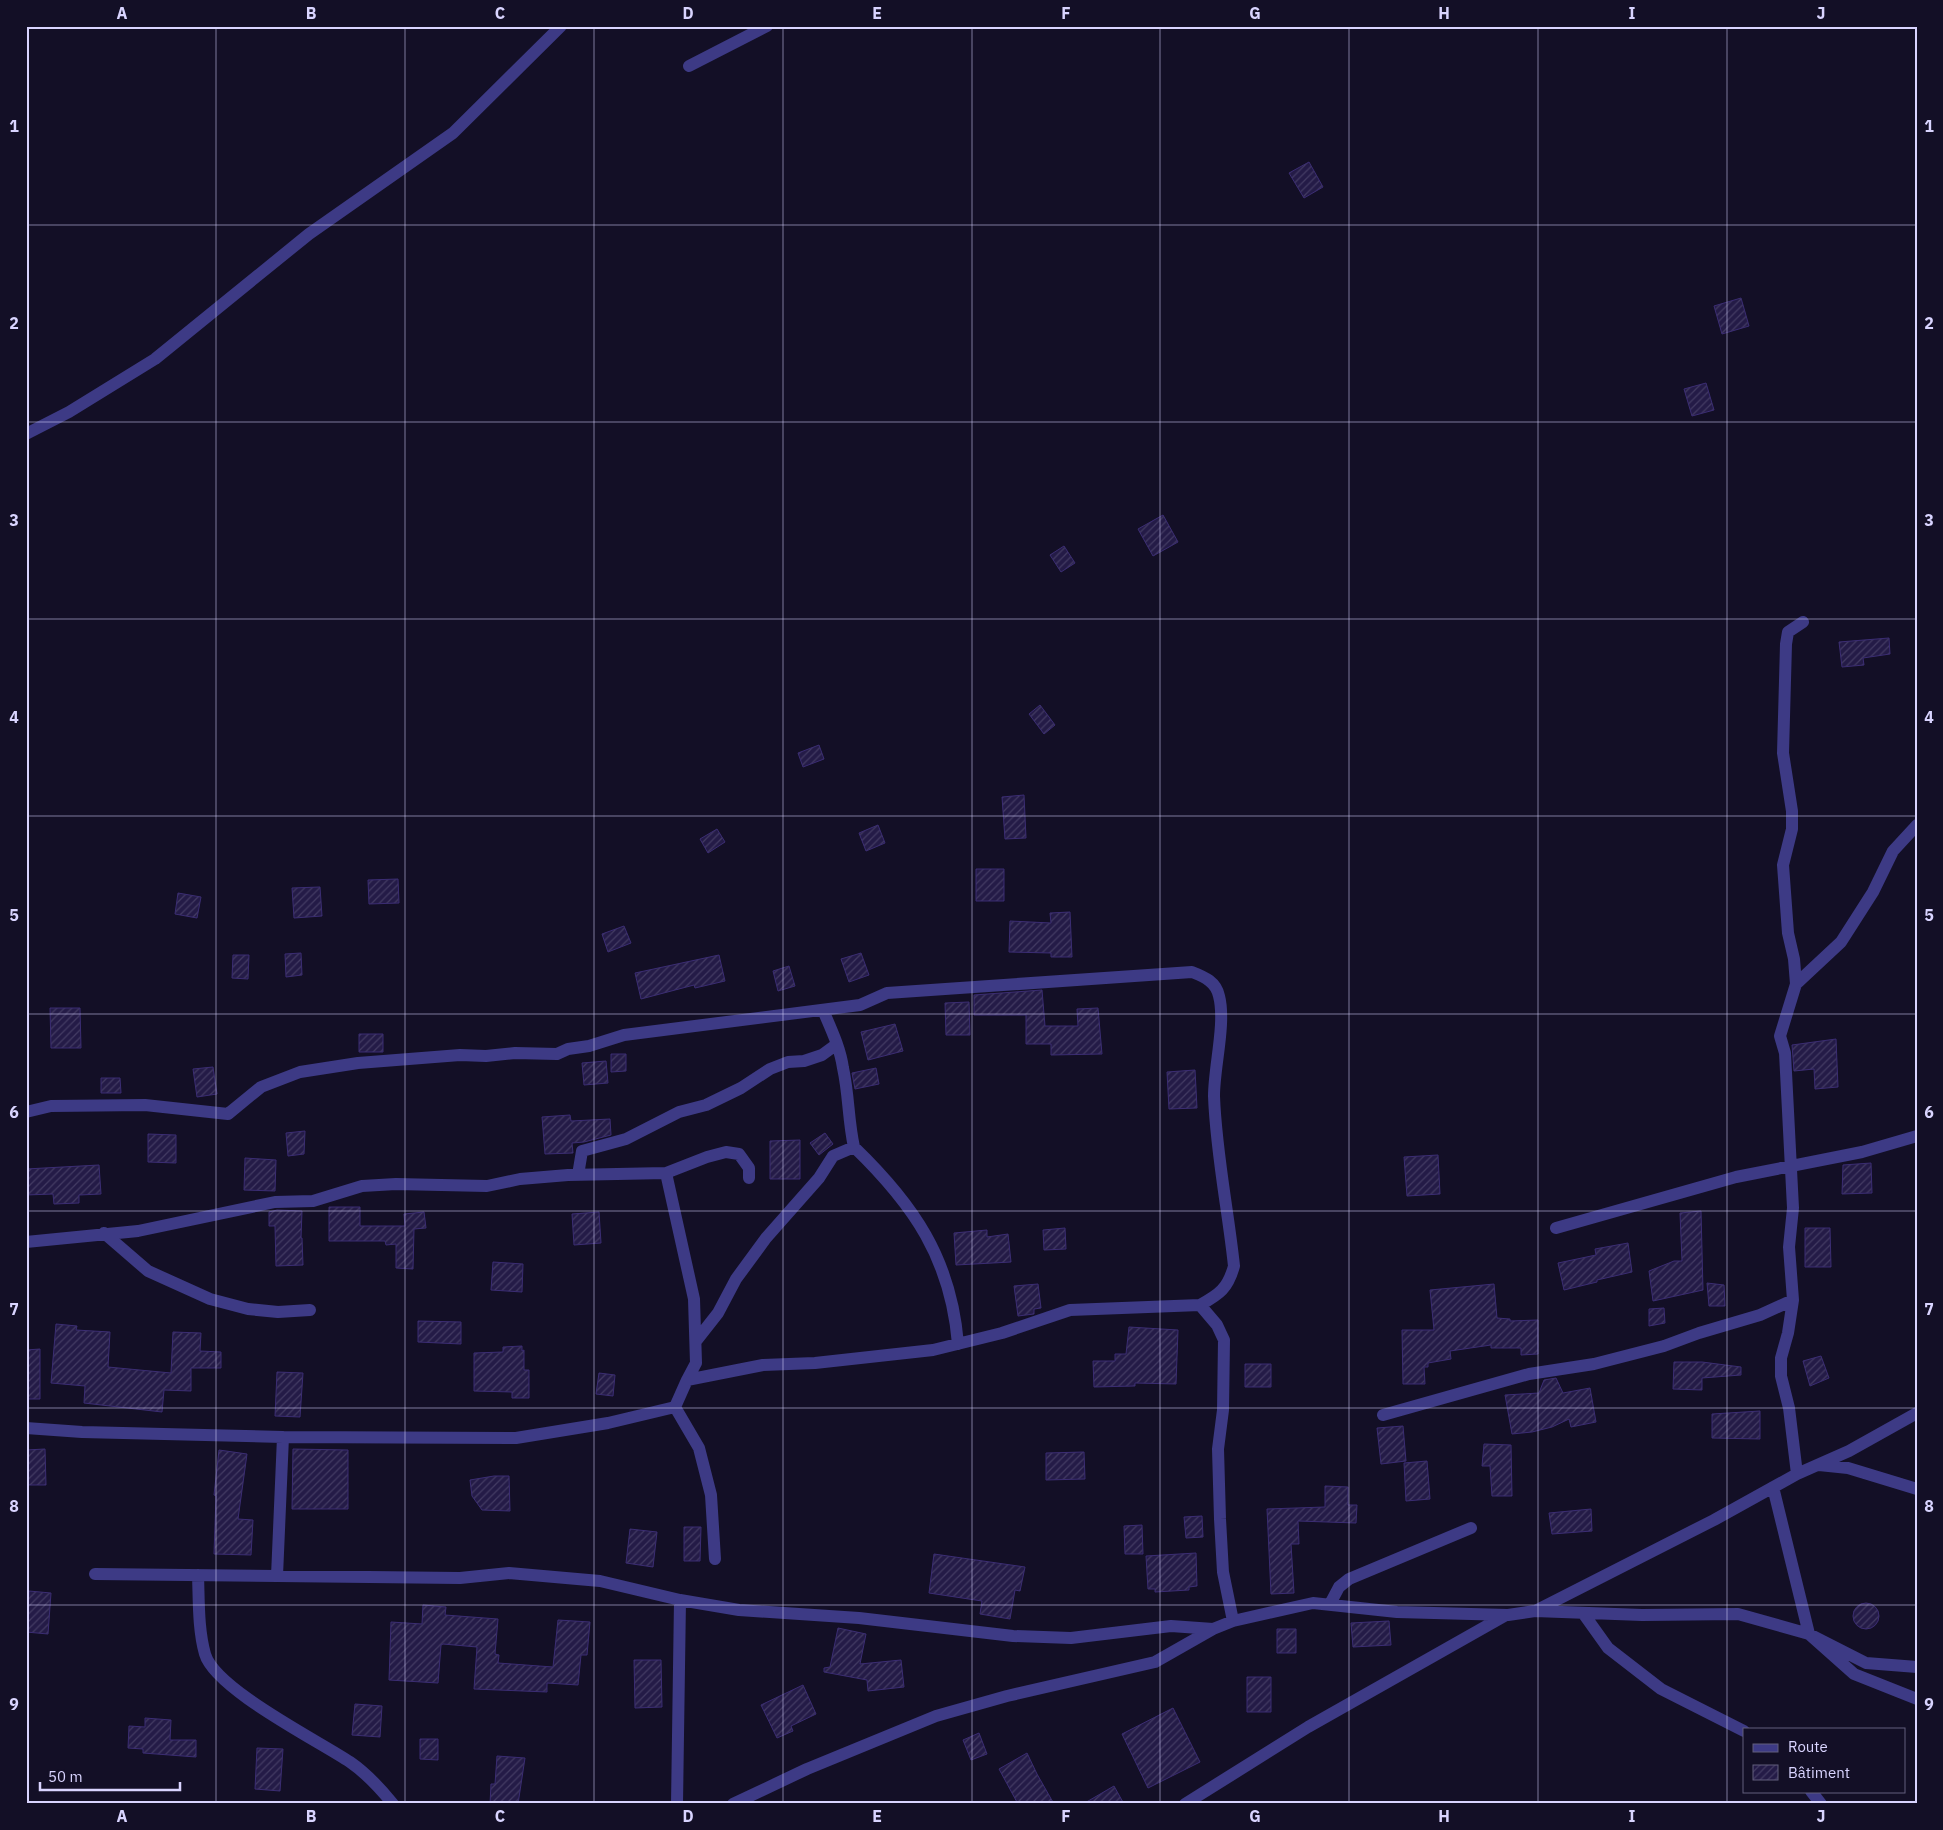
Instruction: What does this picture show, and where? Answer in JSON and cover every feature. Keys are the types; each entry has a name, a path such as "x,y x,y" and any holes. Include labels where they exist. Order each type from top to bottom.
{"street":[{"path":"26,434 69,412 155,359 309,234 452,133 561,26"},
{"path":"689,66 766,26"},
{"path":"1796,1474 1789,1408 1781,1376 1781,1358 1788,1332 1793,1300 1789,1247 1793,1208 1784,1053 1780,1036 1796,984 1794,959 1788,933 1783,864 1792,828 1792,811 1783,753 1786,644 1788,632 1803,622"},
{"path":"1796,984 1841,942 1873,892 1893,851 1917,825"},
{"path":"26,1112 51,1106 145,1105 228,1114 261,1087 300,1072 460,1054 486,1056 515,1053 557,1054 568,1049 589,1046 624,1035 860,1005 887,993 1192,972 1208,978 1219,996 1220,1026 1214,1092 1216,1138 1234,1266 1229,1283 1216,1296 1200,1305 1070,1310 1002,1334 958,1344 913,1352 815,1363 763,1365 687,1380"},
{"path":"823,1010 837,1044 843,1067 848,1097 848,1119 854,1148 904,1200 924,1230 940,1261 956,1314 958,1344"},
{"path":"578,1175 582,1151 626,1138 679,1112 706,1105 741,1088 770,1069 788,1062 804,1061 822,1056 837,1044"},
{"path":"1556,1228 1736,1177 1862,1152 1917,1136"},
{"path":"696,1341 718,1313 741,1272 766,1238 819,1178 832,1156 854,1148"},
{"path":"26,1242 104,1233 138,1232 275,1202 313,1201 362,1186 396,1184 487,1186 520,1179 578,1175 666,1173 726,1152 739,1154 749,1168 749,1178"},
{"path":"666,1173 694,1299 696,1341 696,1363 675,1407"},
{"path":"104,1233 148,1271 210,1299 248,1309 278,1312 310,1310"},
{"path":"1383,1415 1529,1374 1594,1364 1655,1349 1760,1315 1793,1300"},
{"path":"1200,1305 1217,1325 1224,1340 1223,1410 1218,1449 1220,1518 1223,1572 1233,1621"},
{"path":"26,1428 82,1432 283,1437 516,1438 608,1423 675,1407"},
{"path":"675,1407 699,1448 712,1495 715,1559"},
{"path":"1535,1611 1714,1520 1796,1474 1849,1451 1917,1413"},
{"path":"277,1576 283,1437"},
{"path":"1817,1465 1848,1468 1917,1489"},
{"path":"1773,1487 1809,1634 1854,1674 1917,1699"},
{"path":"1330,1604 1339,1587 1349,1579 1472,1528"},
{"path":"95,1574 460,1578 509,1573 600,1581 680,1600 739,1610 859,1618 1013,1636 1071,1638 1171,1626 1213,1629"},
{"path":"198,1575 199,1615 206,1656 222,1679 352,1763 379,1786 393,1804"},
{"path":"677,1804 680,1600"},
{"path":"733,1804 808,1769 936,1716 1007,1696 1155,1662 1213,1629 1233,1621 1313,1603 1397,1612 1508,1615 1535,1611 1738,1614 1809,1634 1866,1663 1917,1667"},
{"path":"1583,1613 1608,1648 1661,1689 1743,1730"},
{"path":"1185,1804 1308,1727 1508,1615"},
{"path":"1812,1792 1822,1804"}],"building":[{"path":"1309,162 1323,187 1304,198 1289,173"},
{"path":"1741,298 1749,326 1722,334 1714,306"},
{"path":"1706,383 1714,410 1692,416 1684,389"},
{"path":"1163,515 1178,542 1153,556 1138,529"},
{"path":"1064,546 1075,563 1061,572 1050,555"},
{"path":"1889,638 1890,654 1863,658 1864,665 1842,667 1839,642"},
{"path":"1040,705 1055,725 1044,734 1029,714"},
{"path":"819,745 824,759 803,767 798,753"},
{"path":"1024,795 1026,838 1005,839 1002,797"},
{"path":"878,825 885,843 866,851 859,833"},
{"path":"717,829 725,842 708,853 700,839"},
{"path":"976,869 1004,869 1004,901 976,901"},
{"path":"398,879 399,903 369,904 368,880"},
{"path":"320,887 322,916 294,918 292,888"},
{"path":"178,893 201,897 197,918 175,914"},
{"path":"1070,912 1072,957 1051,957 1051,953 1009,952 1010,921 1051,923 1050,913"},
{"path":"624,926 631,943 608,952 602,934"},
{"path":"301,953 302,975 286,977 285,954"},
{"path":"861,953 869,975 849,982 841,959"},
{"path":"233,955 249,955 248,979 232,978"},
{"path":"719,955 725,981 695,988 694,985 641,999 635,973"},
{"path":"789,966 795,986 778,991 773,971"},
{"path":"1042,990 1045,1026 1078,1026 1077,1009 1098,1008 1102,1054 1051,1055 1051,1044 1026,1044 1026,1015 974,1015 974,995"},
{"path":"969,1002 970,1035 946,1035 945,1003"},
{"path":"50,1008 80,1008 81,1048 51,1048"},
{"path":"895,1024 903,1051 868,1060 861,1032"},
{"path":"359,1034 383,1034 383,1052 359,1052"},
{"path":"1836,1039 1838,1087 1815,1089 1814,1069 1794,1071 1792,1045"},
{"path":"611,1054 626,1054 626,1071 611,1072"},
{"path":"606,1061 608,1083 584,1085 582,1063"},
{"path":"213,1067 217,1094 197,1097 193,1069"},
{"path":"876,1068 879,1084 855,1089 852,1073"},
{"path":"1195,1070 1197,1108 1169,1109 1167,1072"},
{"path":"101,1078 120,1078 121,1093 101,1093"},
{"path":"570,1115 571,1121 610,1119 611,1135 572,1143 573,1153 545,1154 542,1117"},
{"path":"305,1131 304,1154 288,1156 286,1133"},
{"path":"825,1133 833,1144 819,1155 810,1143"},
{"path":"148,1134 176,1135 176,1163 148,1162"},
{"path":"800,1140 800,1179 770,1179 770,1141"},
{"path":"1438,1155 1440,1194 1407,1196 1404,1157"},
{"path":"245,1158 276,1160 275,1191 244,1190"},
{"path":"1871,1163 1872,1193 1842,1194 1843,1165"},
{"path":"99,1165 101,1194 79,1195 79,1203 54,1204 53,1194 26,1195 26,1169"},
{"path":"329,1207 360,1207 360,1226 405,1226 404,1214 424,1212 426,1228 414,1229 413,1269 396,1268 396,1244 386,1245 385,1241 329,1241"},
{"path":"277,1210 302,1211 303,1265 276,1266 275,1226 269,1226 269,1212"},
{"path":"1701,1211 1703,1290 1653,1301 1649,1271 1674,1261 1682,1261 1680,1213"},
{"path":"599,1212 601,1243 574,1245 572,1214"},
{"path":"1065,1228 1066,1249 1044,1250 1043,1230"},
{"path":"1805,1228 1830,1228 1831,1267 1805,1267"},
{"path":"987,1230 987,1237 1008,1234 1011,1262 956,1265 954,1233"},
{"path":"1628,1243 1632,1272 1564,1290 1558,1263 1596,1255 1595,1249"},
{"path":"493,1262 523,1264 522,1292 491,1290"},
{"path":"1707,1283 1724,1285 1725,1306 1709,1306"},
{"path":"1038,1284 1041,1308 1034,1309 1034,1314 1018,1316 1014,1286"},
{"path":"1494,1284 1497,1318 1510,1319 1510,1321 1538,1320 1538,1354 1521,1355 1521,1348 1491,1348 1491,1345 1450,1351 1451,1359 1428,1363 1428,1367 1424,1367 1425,1384 1403,1384 1402,1330 1434,1330 1430,1290"},
{"path":"1664,1308 1665,1323 1649,1326 1649,1309"},
{"path":"418,1321 461,1322 461,1344 418,1342"},
{"path":"56,1324 77,1326 76,1330 110,1332 108,1367 171,1373 173,1332 201,1333 200,1351 221,1352 221,1368 191,1368 191,1391 164,1390 162,1412 84,1403 85,1386 51,1383"},
{"path":"1129,1327 1178,1330 1176,1384 1135,1383 1135,1386 1094,1387 1093,1361 1115,1361 1115,1354 1126,1354"},
{"path":"522,1346 522,1351 524,1350 524,1370 529,1370 529,1398 512,1398 512,1392 474,1391 474,1353 503,1352 503,1347"},
{"path":"40,1349 40,1399 26,1399 26,1350"},
{"path":"1821,1356 1829,1378 1810,1386 1803,1361"},
{"path":"1674,1362 1702,1362 1741,1367 1741,1375 1702,1378 1702,1390 1673,1389"},
{"path":"1245,1364 1271,1364 1271,1387 1245,1387"},
{"path":"277,1372 303,1373 300,1417 275,1416"},
{"path":"599,1373 615,1375 613,1396 596,1394"},
{"path":"1556,1378 1563,1393 1590,1388 1596,1422 1571,1427 1569,1419 1552,1427 1512,1434 1505,1395 1539,1393 1544,1380"},
{"path":"1760,1411 1760,1439 1712,1438 1712,1414"},
{"path":"1403,1426 1406,1461 1381,1464 1377,1428"},
{"path":"1484,1444 1511,1445 1512,1496 1492,1496 1490,1466 1482,1466"},
{"path":"45,1449 46,1485 26,1485 26,1450"},
{"path":"293,1449 348,1450 348,1509 292,1509"},
{"path":"219,1450 247,1454 238,1519 253,1520 251,1555 214,1554 216,1496 214,1495"},
{"path":"1084,1452 1085,1479 1046,1480 1046,1453"},
{"path":"1427,1461 1430,1499 1406,1501 1404,1463"},
{"path":"494,1476 509,1476 510,1511 482,1510 472,1496 470,1480"},
{"path":"1325,1486 1348,1487 1348,1505 1357,1505 1356,1523 1298,1521 1299,1544 1291,1544 1294,1593 1271,1594 1267,1509 1325,1507"},
{"path":"1591,1509 1592,1531 1552,1534 1549,1513"},
{"path":"1202,1516 1203,1537 1186,1538 1184,1517"},
{"path":"1142,1525 1143,1554 1125,1554 1124,1526"},
{"path":"684,1527 701,1527 700,1561 684,1561"},
{"path":"630,1529 657,1532 653,1567 626,1563"},
{"path":"1196,1553 1197,1586 1189,1587 1189,1590 1155,1592 1155,1589 1148,1589 1146,1556"},
{"path":"934,1554 1025,1567 1020,1591 1015,1590 1010,1619 980,1614 982,1601 929,1593"},
{"path":"29,1591 51,1593 48,1634 26,1632"},
{"path":"1866,1603 1875,1607 1879,1616 1875,1625 1866,1629 1857,1625 1853,1616 1857,1607"},
{"path":"423,1605 446,1607 445,1615 498,1619 495,1654 499,1655 498,1663 553,1667 558,1620 590,1622 587,1655 581,1655 578,1685 547,1683 547,1692 474,1689 477,1647 443,1644 441,1645 438,1683 389,1680 391,1622 422,1624"},
{"path":"1389,1621 1391,1645 1353,1647 1351,1623"},
{"path":"838,1628 866,1634 860,1664 901,1660 904,1687 868,1691 867,1680 824,1672 824,1668 830,1667"},
{"path":"1277,1629 1296,1629 1296,1653 1277,1653"},
{"path":"634,1660 661,1660 662,1707 635,1708"},
{"path":"1247,1677 1271,1677 1271,1712 1247,1712"},
{"path":"803,1685 816,1714 791,1726 793,1731 777,1738 761,1705"},
{"path":"355,1704 382,1706 380,1737 352,1735"},
{"path":"1173,1708 1200,1762 1148,1788 1122,1734"},
{"path":"145,1718 171,1720 170,1740 196,1740 196,1757 143,1753 143,1749 128,1748 129,1726 145,1727"},
{"path":"979,1733 987,1754 971,1760 963,1740"},
{"path":"420,1739 438,1739 438,1760 420,1759"},
{"path":"257,1748 283,1749 280,1791 255,1789"},
{"path":"1027,1753 1054,1804 1018,1804 999,1769"},
{"path":"497,1756 525,1758 518,1804 490,1804 491,1784 495,1784"},
{"path":"1114,1786 1124,1804 1083,1804"}]}
